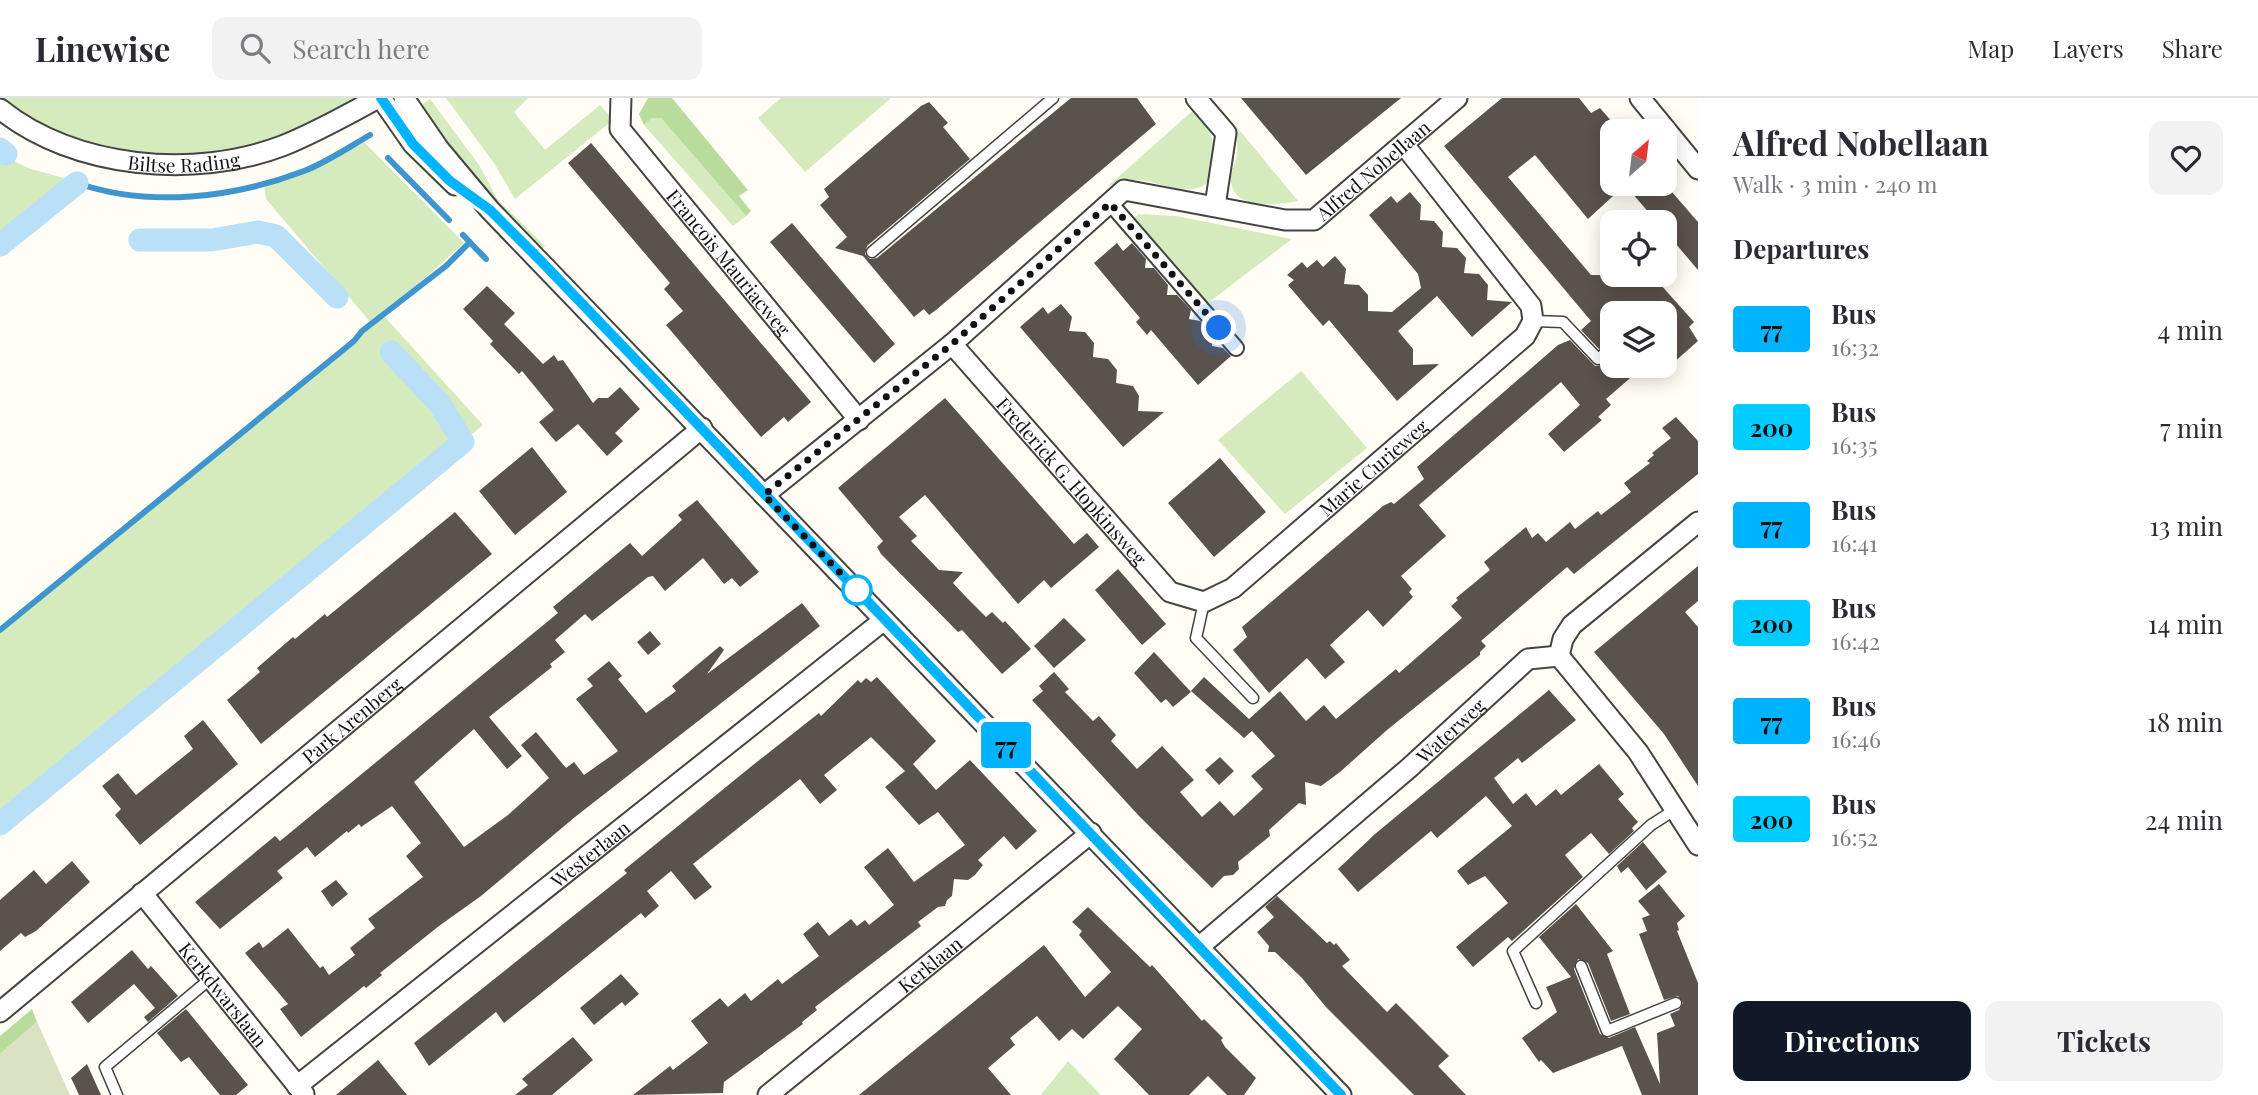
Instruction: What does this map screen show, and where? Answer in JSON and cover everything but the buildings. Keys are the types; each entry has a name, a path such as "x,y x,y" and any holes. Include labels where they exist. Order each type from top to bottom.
{"street":[{"path":"404,98 439,149 490,210 1341,1095"},
{"name":"François Mauriacweg","path":"621,98 620,129 859,420"},
{"path":"1196,98 1226,133 1215,206"},
{"name":"Alfred Nobellaan","path":"764,495 952,344 1124,190 1285,220 1314,220 1405,146 1457,98"},
{"path":"1640,98 1698,169"},
{"path":"376,100 413,144 450,181 490,210"},
{"name":"Biltse Rading","path":"0,109 43,135 72,147 147,163 200,164 242,158 282,146 376,100"},
{"path":"1405,146 1531,306 1533,321"},
{"path":"1110,203 1236,348"},
{"name":"Marie Curieweg","path":"1203,602 1233,588 1525,336 1533,321"},
{"name":"Frederick G. Hopkinsweg","path":"952,344 1170,592 1203,602"},
{"name":"Park Arenberg","path":"0,1012 702,428"},
{"path":"1698,522 1572,625 1563,639 1559,656 1638,752 1698,845"},
{"name":"Westerlaan","path":"301,1090 884,620"},
{"name":"Waterweg","path":"1199,947 1409,768 1528,660 1559,656"},
{"name":"Kerklaan","path":"768,1095 1091,833"},
{"name":"Kerkdwarslaan","path":"142,892 301,1090"}],"lane":[{"path":"872,252 1053,98"},
{"path":"1533,321 1563,322 1598,359 1600,357"},
{"path":"1203,602 1196,638 1253,698"},
{"path":"1536,1003 1513,951 1651,825 1676,809"},
{"path":"1581,966 1607,1031 1676,1003"},
{"path":"117,1095 105,1068 210,979"}],"green space":[{"path":"0,98 357,98 341,109 258,146 210,155 179,156 114,150 82,142 52,131"},
{"path":"446,98 528,98 514,112 545,150 600,105 613,120 515,199 494,163"},
{"path":"648,98 672,98 748,190 739,196 751,211 746,216 661,118 652,118 644,125 639,114"},
{"path":"781,98 891,98 805,172 758,118"},
{"path":"430,99 479,165 498,200 545,246 541,250 456,162 418,108"},
{"path":"1198,106 1209,128 1214,150 1213,168 1203,186 1184,189 1136,180 1108,186"},
{"path":"652,118 661,118 746,216 733,226 644,125"},
{"path":"1236,126 1298,201 1255,203 1237,195 1232,187 1231,176 1237,154"},
{"path":"364,142 464,243 383,315 483,425 0,828 0,633 372,324 266,199 264,185 330,162"},
{"path":"0,154 28,168 74,181 0,243"},
{"path":"1139,214 1176,216 1292,239 1204,306 1132,220"},
{"path":"1301,371 1367,448 1285,514 1218,440"},
{"path":"32,1009 37,1022 0,1054 0,1036"},
{"path":"37,1022 70,1095 0,1095 0,1054"},
{"path":"1068,1061 1101,1095 1041,1095"}],"waterway":[{"path":"77,183 133,195 162,197 220,193 249,188 304,171 370,135"},
{"path":"0,149 6,154"},
{"path":"388,158 449,220"},
{"path":"0,245 77,183"},
{"path":"140,240 212,240 258,232 276,236 337,297"},
{"path":"463,235 486,259"},
{"path":"0,630 354,341 362,331 446,266 470,242"},
{"path":"0,824 463,442 440,404 391,352"}],"bus line":[{"name":"77","path":"381,98 413,144 450,181 490,210 541,261 1341,1095"}],"route":[{"path":"857,590 764,495 952,344 1110,203 1219,328"}]}
